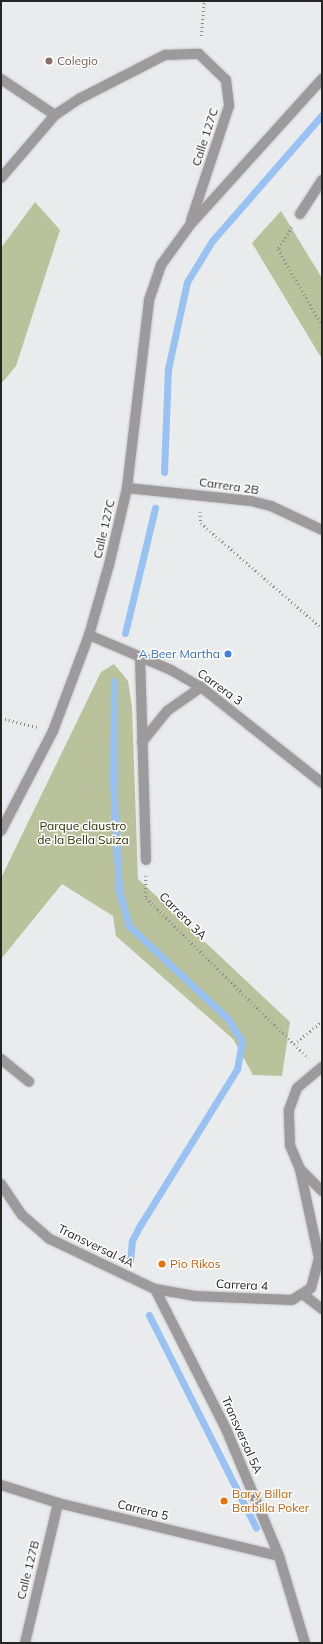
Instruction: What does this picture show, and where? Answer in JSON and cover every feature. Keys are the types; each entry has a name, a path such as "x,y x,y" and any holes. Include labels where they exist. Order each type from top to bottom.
{"street":[{"path":"1,178 55,115 79,99 165,55 199,54"},
{"name":"Calle 127C","path":"190,225 229,106 226,80 199,54"},
{"path":"1,78 55,115"},
{"name":"Calle 127C","path":"1,830 53,731 89,635 127,488 149,300 161,265 190,225 322,79"},
{"path":"300,214 322,180"},
{"name":"Carrera 2B","path":"127,488 198,494 271,506 322,530"},
{"name":"Carrera 3","path":"89,635 140,657 201,687 322,783"},
{"path":"140,657 146,860"},
{"path":"142,742 167,711 201,687"},
{"path":"1,1060 29,1082"},
{"path":"320,1067 297,1088 289,1110 290,1145 300,1169 319,1258 311,1288 304,1294 322,1309"},
{"path":"300,1169 322,1191"},
{"name":"Transversal 4A","path":"1,1184 22,1215 50,1240 155,1289"},
{"name":"Carrera 4","path":"155,1289 194,1296 283,1300 304,1294"},
{"name":"Transversal 5A","path":"155,1289 226,1429 280,1556 305,1643"},
{"name":"Carrera 5","path":"1,1485 58,1503 280,1556"},
{"name":"Calle 127B","path":"25,1643 58,1503"}],"path":[{"path":"199,54 204,1"},
{"path":"300,214 278,249 322,325"},
{"path":"198,494 201,523 322,628"},
{"path":"1,718 53,731"},
{"name":"Carrera 3A","path":"146,860 146,898 294,1044 320,1067"},
{"path":"294,1044 322,1021"}],"green space":[{"path":"35,202 60,230 16,366 1,384 1,248"},
{"path":"281,211 322,278 322,359 252,243"},
{"name":"Parque claustro de la Bella Suiza","path":"114,664 128,681 132,707 138,879 290,1022 282,1076 253,1075 233,1039 116,936 113,916 62,884 1,959 1,878 101,672"}],"waterway":[{"path":"164,472 168,369 187,282 212,241 322,115"},
{"path":"125,633 155,508"},
{"path":"114,681 113,782 119,891 129,926 228,1019 242,1041 237,1069 139,1227 132,1241 130,1260"},
{"path":"149,1315 256,1528"}],"place":[{"name":"Colegio","path":"49,61"},
{"name":"A Beer Martha","path":"228,654"},
{"name":"Pio Rikos","path":"162,1264"},
{"name":"Bar y Billar Barbilla Poker","path":"224,1501"}]}
